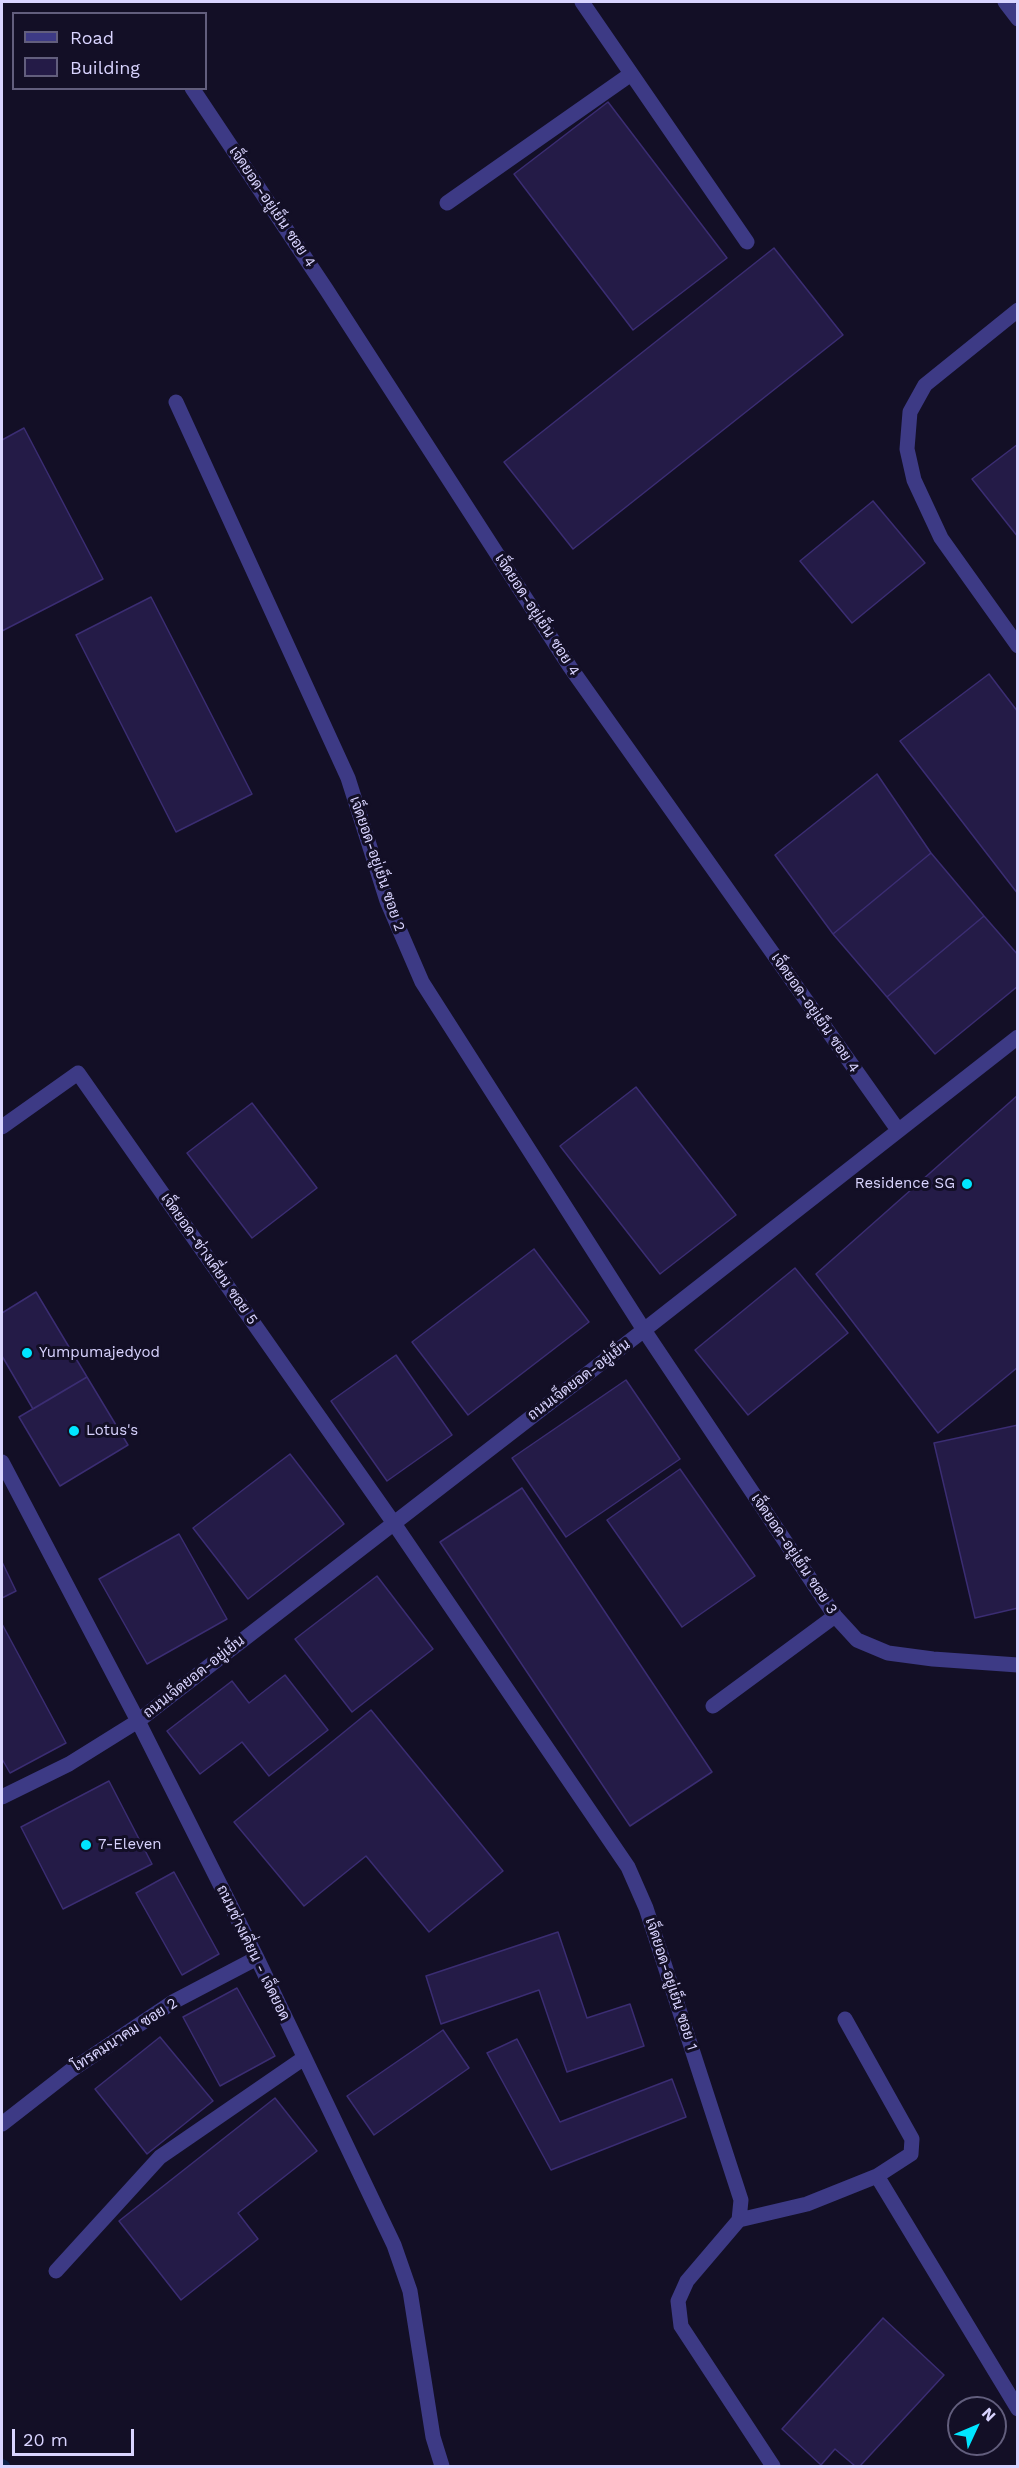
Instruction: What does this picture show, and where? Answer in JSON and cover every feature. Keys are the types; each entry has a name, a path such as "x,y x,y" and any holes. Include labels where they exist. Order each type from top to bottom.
{"street":[{"path":"582,2 747,243"},
{"path":"1005,2 1017,19"},
{"path":"447,203 632,74"},
{"name":"เจ็ดยอด-อยู่เย็น ซอย 4","path":"193,90 326,289 570,667 897,1130"},
{"path":"1017,310 925,385 910,412 907,449 914,480 941,538 1017,646"},
{"name":"เจ็ดยอด-อยู่เย็น ซอย 2","path":"176,402 348,778 387,901 422,982 644,1330"},
{"name":"ถนนเจ็ดยอด-อยู่เย็น","path":"138,1721 644,1330 1017,1037"},
{"name":"เจ็ดยอด-ช่างเคี่ยน ซอย 5","path":"2,1127 78,1073 393,1522"},
{"name":"เจ็ดยอด-อยู่เย็น ซอย 3","path":"644,1330 836,1616 857,1640 888,1653 933,1659 1017,1665"},
{"name":"ถนนช่างเคี่ยน - เจ็ดยอด","path":"2,1462 138,1721 256,1958 394,2245 410,2291 433,2437 442,2466"},
{"name":"เจ็ดยอด-อยู่เย็น ซอย 1","path":"393,1522 628,1867 646,1908 741,2200 739,2220"},
{"path":"713,1706 836,1616"},
{"path":"2,1797 69,1764 138,1721"},
{"name":"โทรคมนาคม ซอย 2","path":"2,2124 70,2071 173,2002 256,1958"},
{"path":"773,2466 681,2326 678,2301 687,2281 739,2220 807,2204 877,2176 911,2154 912,2139 844,2019"},
{"path":"56,2271 160,2157 304,2058"},
{"path":"877,2176 1017,2409"}],"building":[{"path":"608,102 727,258 633,330 514,174"},
{"path":"774,248 843,335 573,549 504,462"},
{"path":"24,428 103,579 2,631 2,440"},
{"path":"1018,444 1018,537 972,479"},
{"path":"873,501 925,563 852,623 800,561"},
{"path":"151,597 252,794 176,832 76,635"},
{"path":"989,674 1018,712 1018,894 900,741"},
{"path":"877,774 931,853 833,934 775,855"},
{"path":"931,853 984,916 887,997 833,934"},
{"path":"984,916 1018,955 1018,986 935,1054 887,997"},
{"path":"636,1087 736,1215 660,1274 560,1146"},
{"name":"Residence SG","path":"1018,1095 1018,1367 938,1433 816,1274"},
{"path":"252,1103 317,1188 252,1238 187,1153"},
{"path":"534,1249 589,1322 468,1415 412,1342"},
{"path":"795,1268 848,1333 748,1415 695,1350"},
{"path":"36,1292 87,1377 33,1409 2,1356 2,1313"},
{"path":"396,1355 452,1435 387,1481 331,1401"},
{"name":"Lotus's","path":"87,1377 128,1445 60,1486 19,1417"},
{"path":"626,1380 680,1459 566,1537 512,1458"},
{"path":"1018,1425 1018,1608 975,1618 934,1443"},
{"path":"290,1454 344,1524 248,1599 193,1528"},
{"path":"680,1469 755,1576 682,1627 607,1520"},
{"path":"522,1488 712,1772 630,1826 440,1542"},
{"path":"179,1534 227,1619 147,1664 99,1579"},
{"path":"2,1562 16,1591 2,1598"},
{"path":"377,1576 433,1649 352,1712 295,1639"},
{"path":"2,1624 66,1743 10,1773 2,1759"},
{"path":"285,1675 328,1730 269,1776 242,1742 200,1774 167,1731 232,1681 249,1703"},
{"path":"371,1710 503,1871 429,1932 366,1856 304,1906 234,1822"},
{"name":"7-Eleven","path":"109,1781 152,1864 63,1909 21,1827"},
{"path":"174,1872 219,1954 182,1975 136,1893"},
{"path":"558,1932 587,2018 630,2004 644,2046 567,2072 539,1990 441,2024 426,1976"},
{"path":"237,1988 275,2056 220,2086 183,2017"},
{"path":"443,2030 469,2068 374,2135 347,2096"},
{"path":"160,2037 213,2101 147,2154 95,2089"},
{"path":"517,2039 560,2122 672,2079 686,2117 551,2170 487,2053"},
{"path":"275,2098 317,2151 238,2213 258,2239 181,2300 119,2221"},
{"path":"883,2318 944,2375 860,2466 855,2466 835,2449 821,2465 782,2429"}],"place":[{"name":"Residence SG","path":"967,1184"},
{"name":"Yumpumajedyod","path":"27,1353"},
{"name":"Lotus's","path":"74,1431"},
{"name":"7-Eleven","path":"86,1845"}]}
